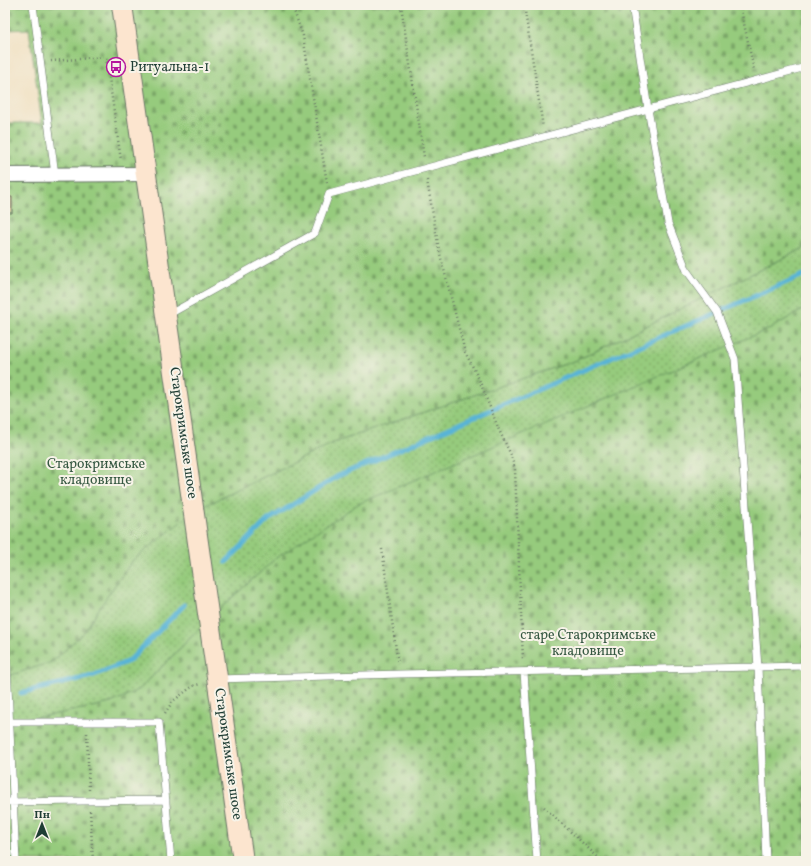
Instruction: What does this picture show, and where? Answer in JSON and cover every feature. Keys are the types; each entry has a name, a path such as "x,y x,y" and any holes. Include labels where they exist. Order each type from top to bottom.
{"street":[{"name":"Старокримське шосе","path":"126,15 146,174 243,861"},
{"path":"5,175 146,174"}],"lane":[{"path":"33,5 55,175"},
{"path":"632,5 668,224 687,271 717,312 735,359 758,667 766,861"},
{"path":"166,316 315,233 329,194 806,67"},
{"path":"5,621 7,722 14,802 16,861"},
{"path":"218,679 806,666"},
{"path":"524,672 537,861"},
{"path":"7,722 159,722 171,861"},
{"path":"5,802 166,800"}],"path":[{"path":"292,5 303,36 329,194"},
{"path":"401,5 425,168 439,250 465,352 478,378 499,430 512,455 515,470 524,672"},
{"path":"524,5 544,137"},
{"path":"740,5 756,80"},
{"path":"40,61 106,57 123,174"},
{"path":"382,550 400,674"},
{"path":"159,722 173,701 193,686 218,679"},
{"path":"532,795 602,861"}],"green space":[{"name":"старе Старокримське кладовище","path":"5,5 806,5 806,247 577,360 333,443 196,510 211,617 276,558 358,504 771,328 806,308 806,861 5,861 5,723 111,703 140,689 208,620 192,513 132,561 84,632 52,662 5,677 5,123 42,123 29,29 5,30"},
{"path":"806,247 806,308 771,328 276,558 211,617 196,510 333,443 577,360"},
{"path":"192,512 208,620 140,689 111,703 5,723 5,677 108,595 132,561"}],"building":[{"path":"5,197 12,197 12,213 5,213"}],"waterway":[{"path":"226,562 268,520 338,476 806,274"},
{"path":"21,693 92,676 129,661 184,605"}],"place":[{"name":"Ритуальна-1","path":"116,67"}],"park label":[{"name":"Старокримське кладовище","path":"96,472"}]}
